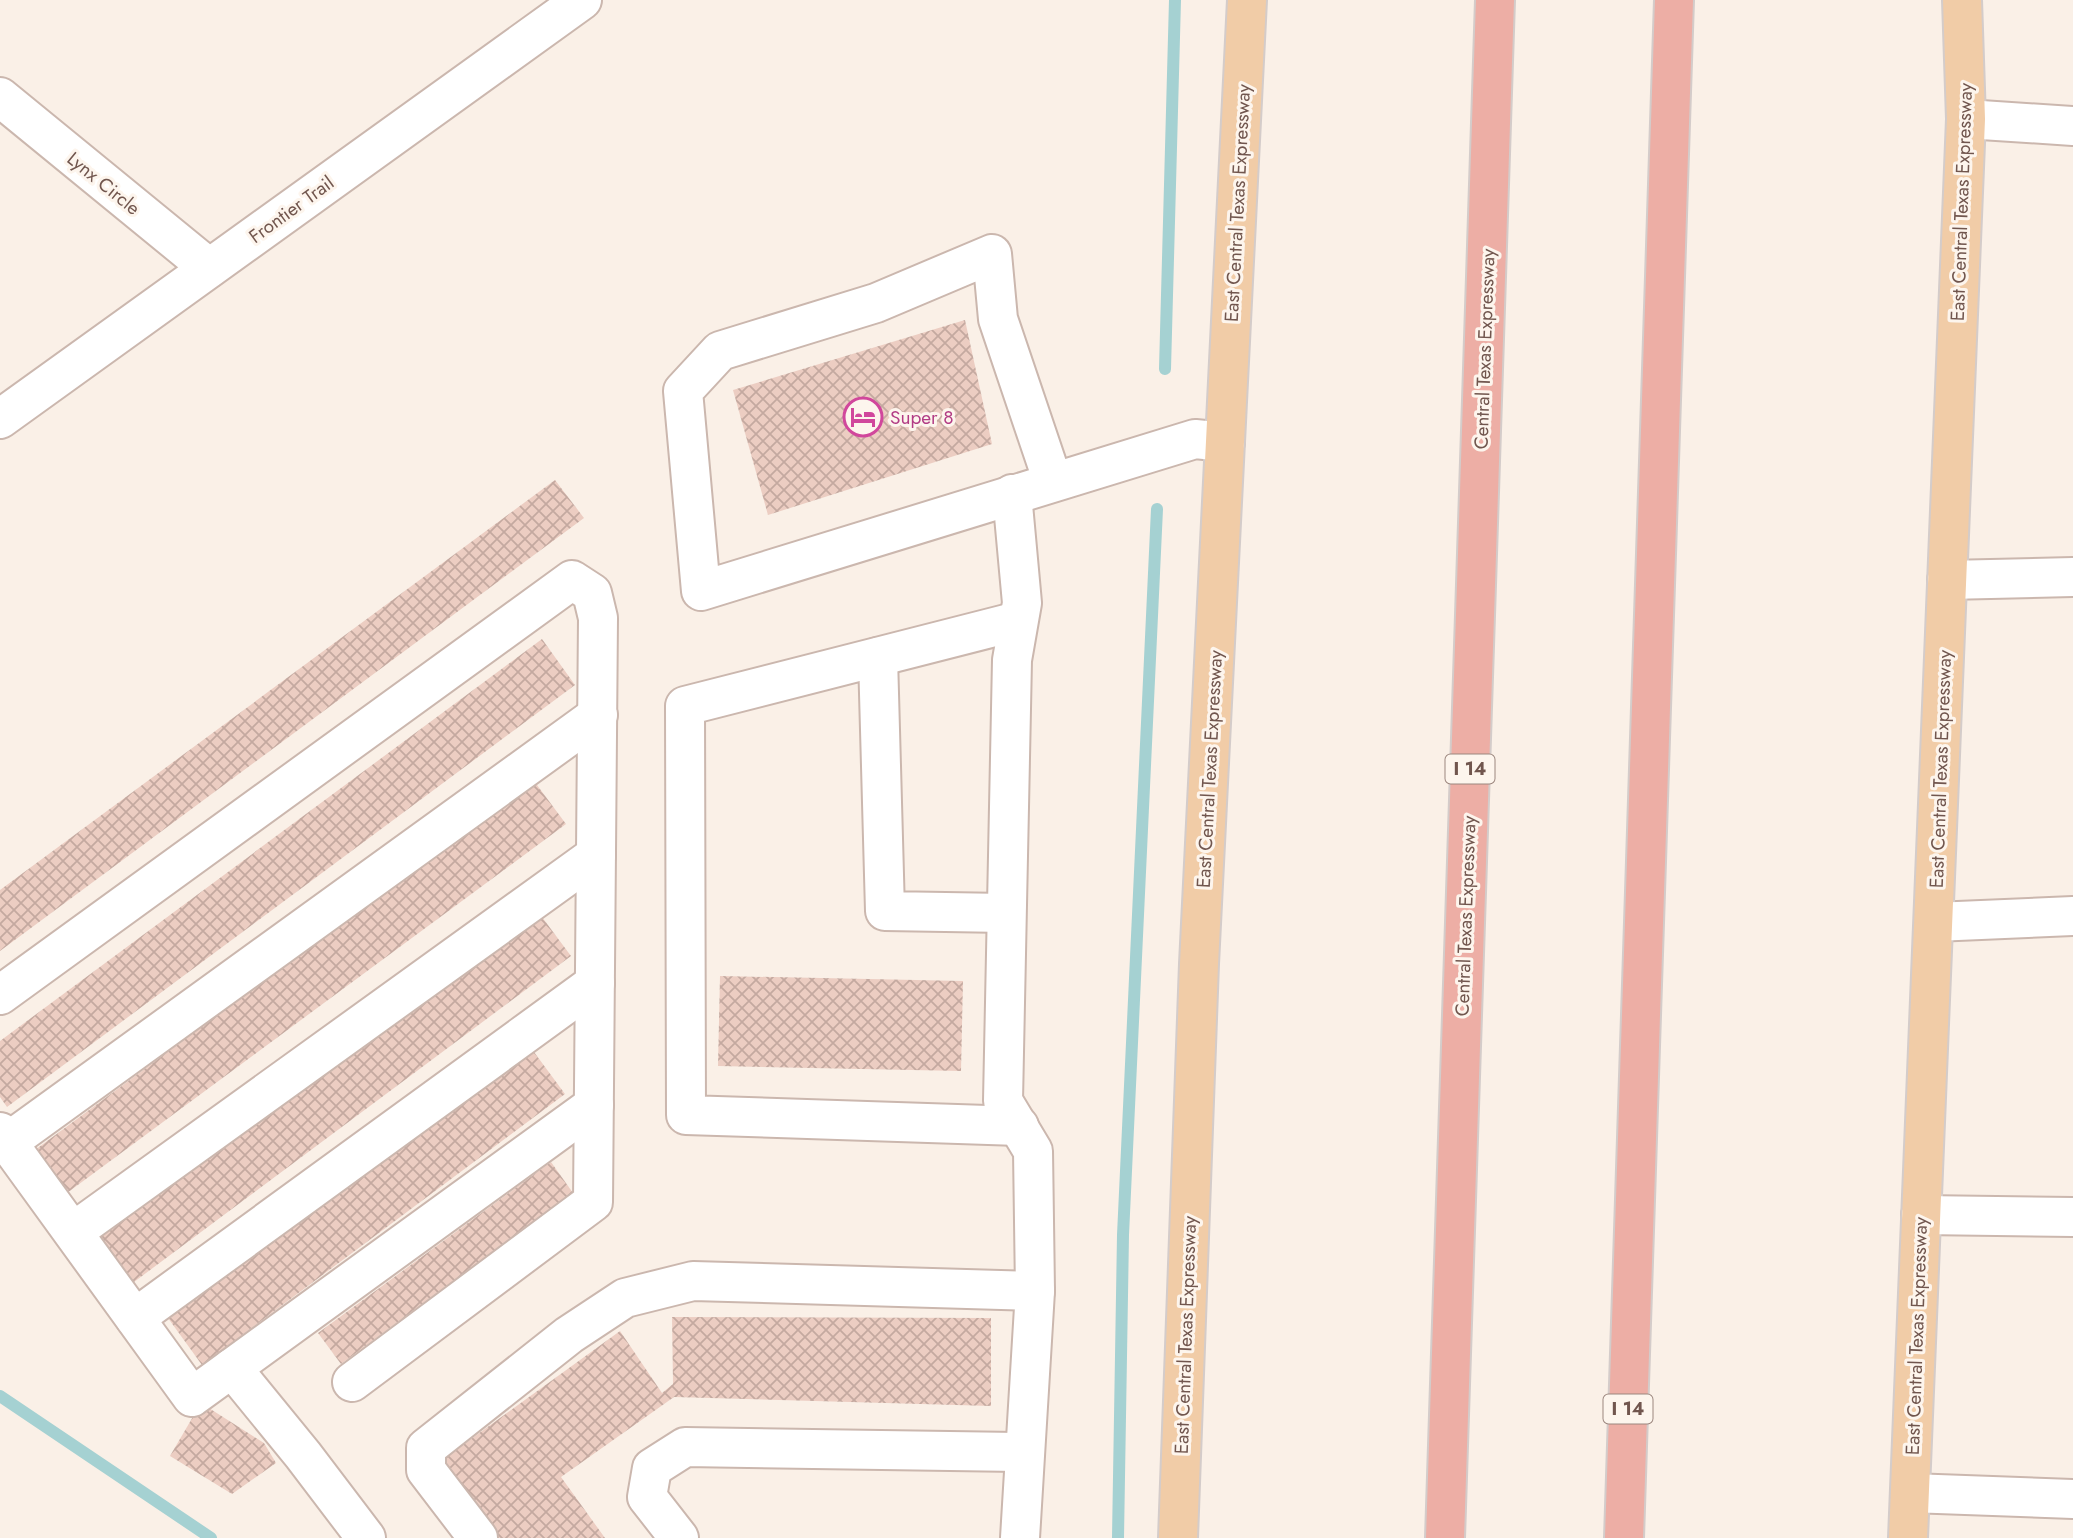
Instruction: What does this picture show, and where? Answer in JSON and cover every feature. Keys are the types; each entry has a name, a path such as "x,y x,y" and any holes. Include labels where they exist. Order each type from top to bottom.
{"highway":[{"name":"Central Texas Expressway","path":"1445,1538 1495,0"},
{"name":"I 14","path":"1624,1538 1674,0"}],"main road":[{"name":"East Central Texas Expressway","path":"1178,1538 1199,964 1247,0"},
{"name":"East Central Texas Expressway","path":"1908,1538 1966,119 1962,0"}],"street":[{"name":"Frontier Trail","path":"0,419 582,0"},
{"name":"Lynx Circle","path":"0,97 209,268"},
{"path":"1966,119 2073,126"},
{"path":"1054,482 998,319 992,254 876,303 720,351 683,391 701,591 1195,439 1225,443"},
{"path":"1012,494 1022,603 1012,660 1003,1101 1033,1151 1035,1291 1020,1538"},
{"path":"1947,580 2073,577"},
{"path":"0,995 572,580 592,593 598,618 593,1202 352,1382"},
{"path":"1018,621 685,706 686,1115 1018,1126"},
{"path":"878,657 885,911 1006,913"},
{"path":"594,1105 192,1397 4,1137 598,715"},
{"path":"73,1232 596,855"},
{"path":"1934,922 2073,916"},
{"path":"135,1318 595,983"},
{"path":"1922,1215 2073,1216"},
{"path":"478,1538 426,1470 426,1448 569,1335 625,1298 693,1280 1035,1291"},
{"path":"232,1368 366,1538"},
{"path":"679,1538 647,1497 652,1468 685,1447 1025,1452"},
{"path":"1910,1493 2073,1499"}],"building":[{"name":"Super 8","path":"965,320 992,444 768,515 733,390"},
{"path":"555,480 584,518 0,951 0,890"},
{"path":"542,639 575,685 7,1107 0,1097 0,1041"},
{"path":"534,781 566,824 67,1193 35,1150"},
{"path":"536,909 571,956 134,1282 98,1234"},
{"path":"720,976 963,981 961,1071 718,1066"},
{"path":"531,1048 565,1094 202,1365 168,1318"},
{"path":"551,1162 573,1193 341,1364 318,1333"},
{"path":"672,1317 991,1318 991,1406 674,1397 561,1477 605,1538 499,1538 442,1460 620,1331 662,1393 673,1384"},
{"path":"201,1403 264,1443 276,1463 232,1494 170,1456"}],"waterway":[{"path":"1165,369 1175,0"},
{"path":"1118,1538 1123,1235 1157,509"},
{"path":"0,1396 211,1538"}],"place":[{"name":"Super 8","path":"863,417"}]}
